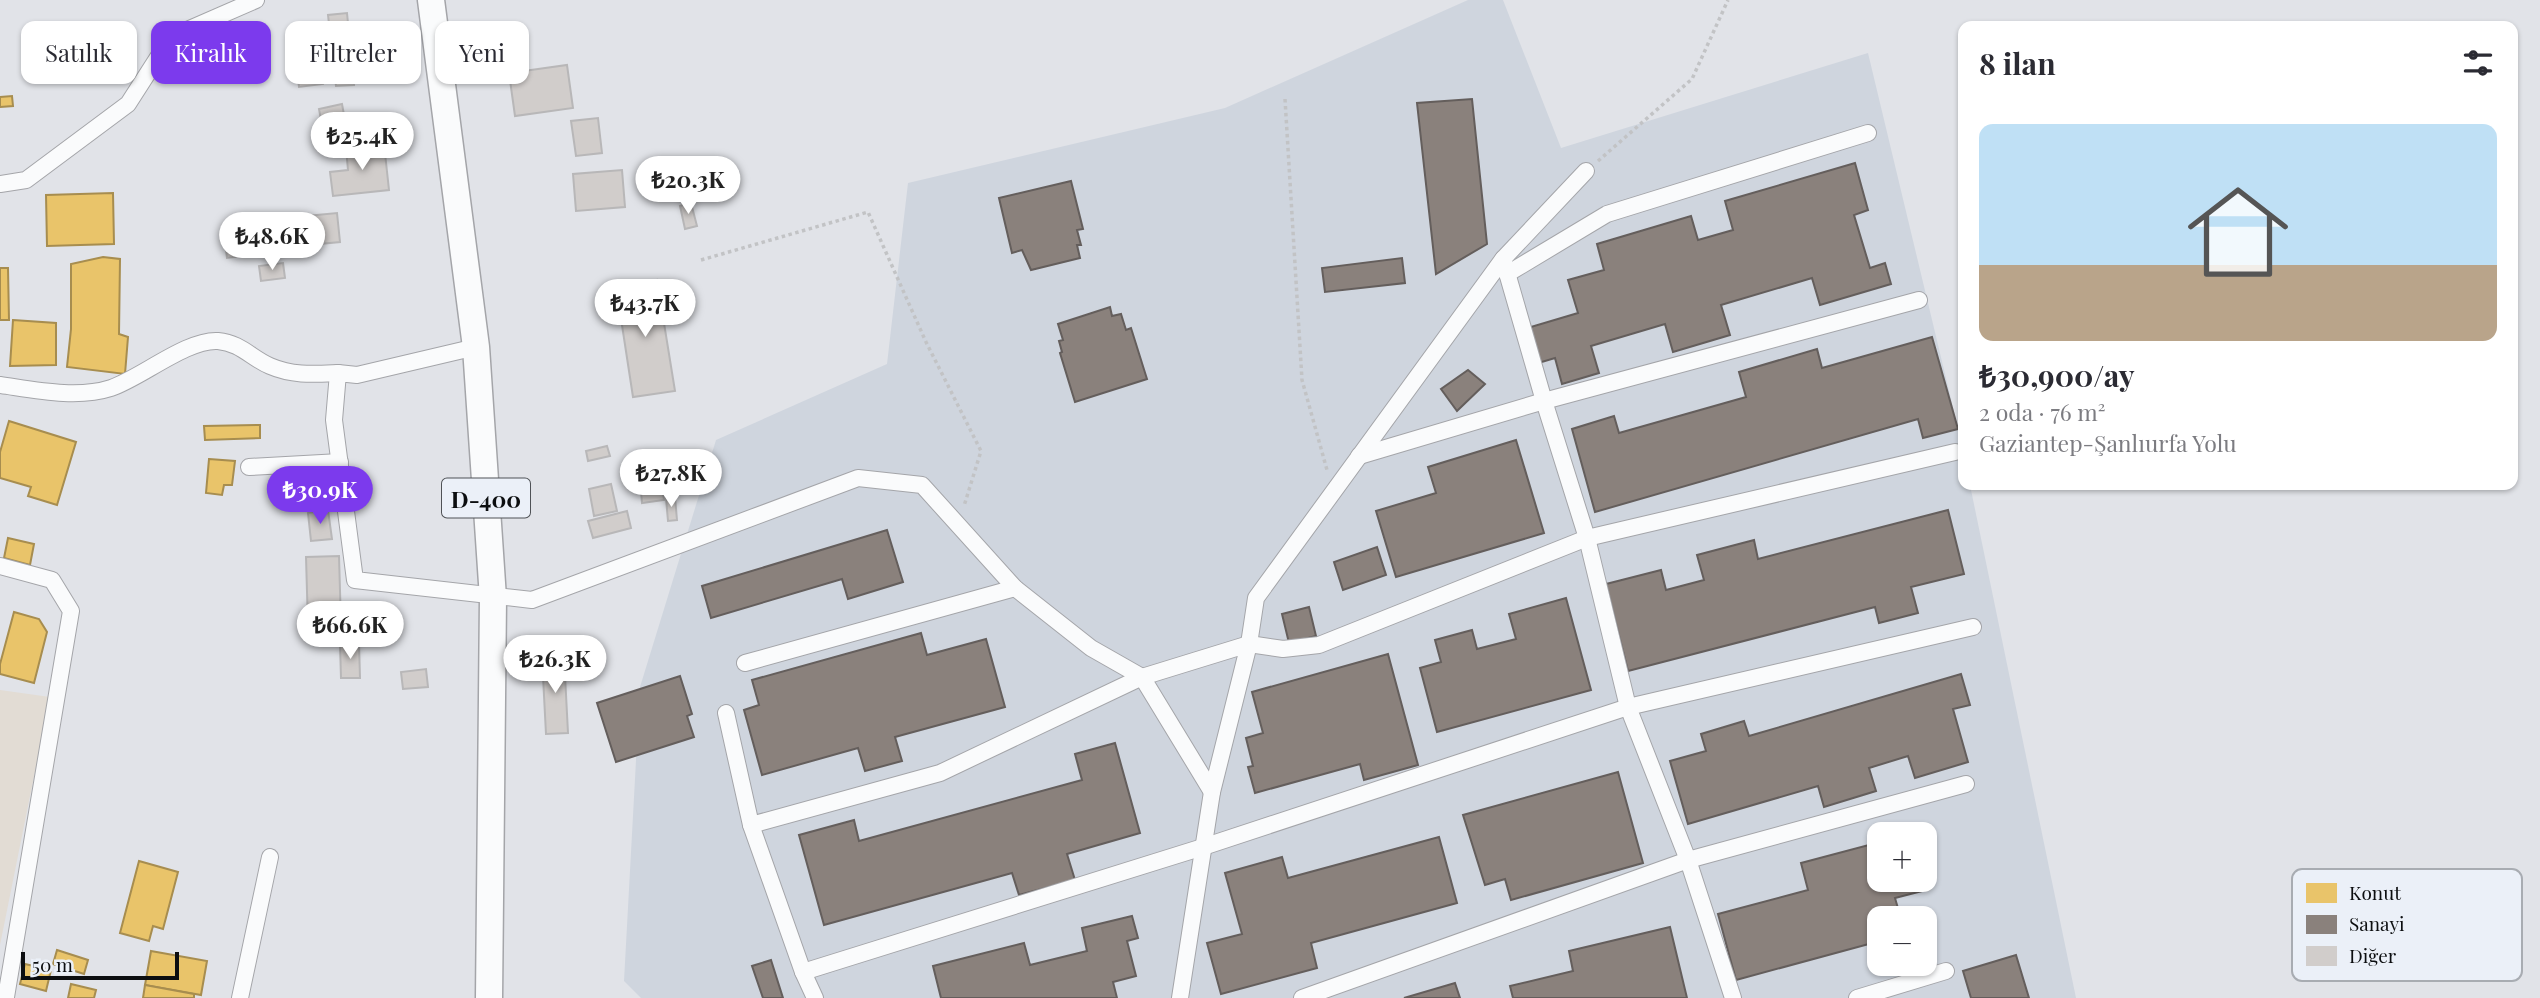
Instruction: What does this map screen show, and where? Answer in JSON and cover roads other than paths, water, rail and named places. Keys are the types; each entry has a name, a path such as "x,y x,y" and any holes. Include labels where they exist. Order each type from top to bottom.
{"main road":[{"name":"D-400","path":"431,0 475,347 493,598 489,998"}],"street":[{"path":"0,184 26,180 128,104 172,37 256,0"},
{"path":"1505,266 1607,214 1868,133"},
{"path":"1180,998 1212,792 1249,644 1256,598 1359,456 1505,266 1586,171"},
{"path":"1505,266 1587,538 1628,706 1688,860 1733,998"},
{"path":"1359,456 1544,401 1919,300"},
{"path":"0,385 76,393 111,388 187,349 217,341 244,348 269,366 300,375 357,375 475,347"},
{"path":"338,373 334,420 355,580 493,598 532,600 859,478 922,485 1016,588 1091,648 1142,677 1212,792"},
{"path":"751,825 940,773 1142,677 1249,644 1283,649 1319,645 1587,538 1955,452"},
{"path":"249,467 340,462"},
{"path":"0,566 52,580 71,611 7,998 0,995"},
{"path":"746,663 1016,588"},
{"path":"803,972 1203,848 1628,706 1973,627"},
{"path":"726,713 751,825 803,972 815,998"},
{"path":"1302,998 1688,860 1966,784"},
{"path":"240,998 270,857"},
{"path":"1857,998 1946,971"}]}
